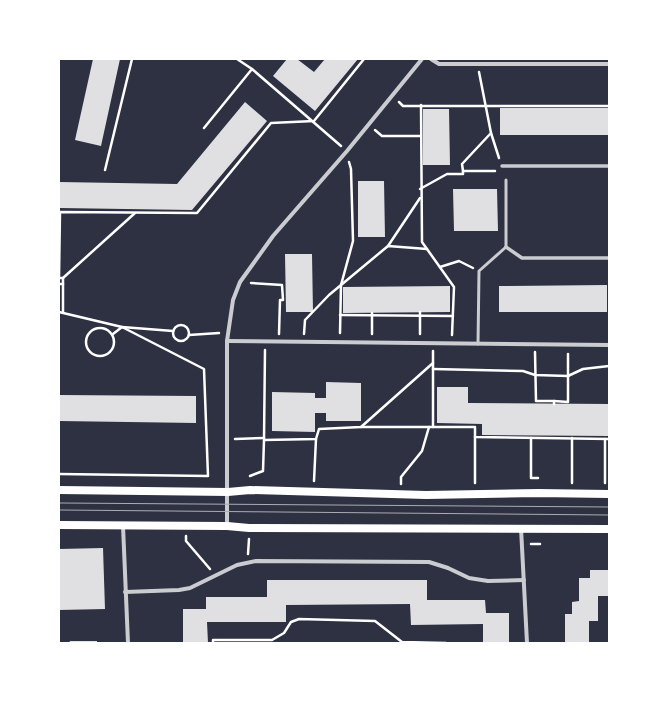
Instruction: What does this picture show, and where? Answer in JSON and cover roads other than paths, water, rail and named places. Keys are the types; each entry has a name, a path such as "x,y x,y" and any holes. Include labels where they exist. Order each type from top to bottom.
{"main road":[{"path":"59,490 228,492 250,490 402,494 607,494"},
{"path":"59,525 227,526 249,528 609,529"}],"street":[{"path":"227,526 227,341 233,300 240,282 273,236 347,151 422,59"},
{"path":"431,59 439,64 609,64"},
{"path":"502,166 609,166"},
{"path":"506,247 522,258 609,258"},
{"path":"227,341 535,345 609,344"},
{"path":"123,526 128,643"},
{"path":"521,528 527,643"},
{"path":"125,592 179,590 190,588 237,564 256,561 429,562 448,568 469,578 488,581 524,580"}],"lane":[{"path":"478,344 479,271 506,247 506,180"}],"tram line":[{"path":"59,503 609,507"},
{"path":"59,510 609,515"}]}
